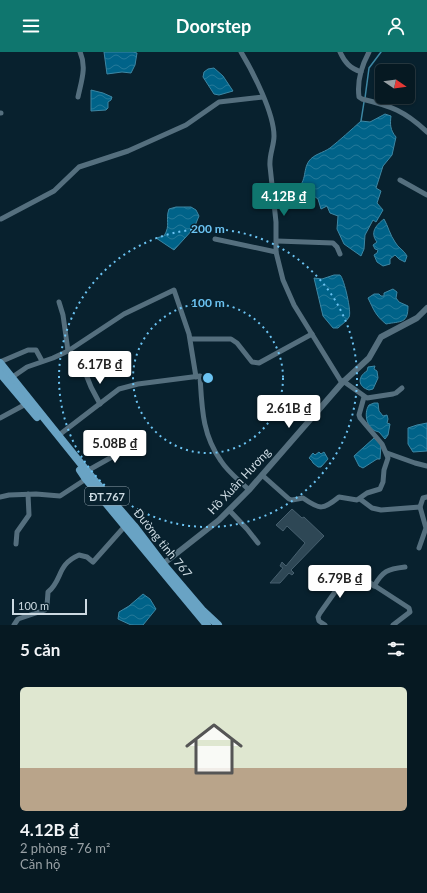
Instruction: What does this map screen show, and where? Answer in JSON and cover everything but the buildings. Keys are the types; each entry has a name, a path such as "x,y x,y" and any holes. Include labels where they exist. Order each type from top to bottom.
{"main road":[{"name":"Đường tỉnh 767","path":"0,363 59,435 86,475 125,526 203,611 218,625"},
{"name":"Đường tỉnh 767","path":"0,373 82,473 86,475"},
{"name":"Đường tỉnh 767","path":"96,487 134,526 160,565 207,625"}],"street":[{"path":"78,97 84,70 84,61 80,52"},
{"path":"241,52 263,97 272,120 274,134 270,166 276,222 276,252 282,280 294,305 342,382 364,397 393,394 402,388"},
{"path":"340,52 348,66 361,72"},
{"path":"370,52 364,62 361,72 359,95 364,100 390,107 406,114 427,132"},
{"path":"1,218 54,191 78,168 128,151 186,125 219,102 263,97"},
{"path":"400,180 427,195"},
{"path":"215,239 276,252"},
{"path":"277,241 333,243 337,247 340,254"},
{"path":"11,378 26,367 68,351 124,314 172,290 176,291 191,339 196,377"},
{"path":"58,302 63,315 68,351"},
{"name":"Hồ Xuân Hương","path":"160,565 229,510 262,475 342,382 369,358 382,337 417,318 427,308"},
{"path":"191,339 231,339 237,343 252,362 259,363 312,334"},
{"path":"0,363 28,350 36,350 42,361"},
{"path":"85,372 100,404"},
{"path":"59,435 120,389 128,386 200,376 203,416 216,454 222,463 248,490"},
{"path":"262,475 289,499 304,498 316,507 331,504 339,498 357,500 367,493 380,489 388,458 382,444 360,418 364,397"},
{"path":"0,418 26,404"},
{"path":"0,497 28,494 60,496 86,475 135,444"},
{"path":"387,453 415,464 427,466"},
{"path":"16,544 17,532 29,515 28,494"},
{"path":"419,548 426,528 420,507 423,498 427,497"},
{"path":"360,499 372,508 381,510 420,507"},
{"path":"229,510 258,543"},
{"path":"14,625 18,619 45,610 47,606 48,592 54,587 62,568 66,563 79,555 87,557 94,562 125,526"},
{"path":"374,586 384,572 394,568 405,567"},
{"path":"325,625 319,621 318,617 348,575 351,573 355,573 410,609 410,612 393,625"}],"water":[{"path":"104,52 137,53 135,65 131,73 122,72 107,74"},
{"path":"214,68 223,76 233,91 219,95 214,94 203,77 204,72 208,69"},
{"path":"91,90 112,97 108,102 108,108 106,110 91,111"},
{"path":"385,114 391,116 391,127 396,137 392,155 383,166 376,188 381,191 377,203 383,210 376,222 373,220 365,235 364,249 361,256 344,244 337,229 338,216 330,213 327,206 321,209 318,199 311,194 304,196 301,201 293,195 294,190 303,180 307,165 311,159 330,148 361,121 370,122"},
{"path":"176,207 191,207 196,210 199,216 194,228 174,250 156,238 164,236 168,226 169,209"},
{"path":"384,219 393,239 407,256 405,262 395,255 390,259 390,264 383,266 377,262 374,255 378,250 375,249 373,245 377,242 374,236 374,230"},
{"path":"334,275 340,275 342,278 349,303 350,314 338,328 333,328 323,316 314,278 322,279"},
{"path":"393,289 397,292 396,298 399,302 408,306 408,312 403,321 386,324 377,315 368,298 374,294 384,296 384,293"},
{"path":"375,366 374,369 377,371 378,378 373,389 365,389 360,382 360,379 367,371 368,367"},
{"path":"378,403 379,411 383,416 387,415 387,423 390,424 388,435 385,439 379,432 375,431 369,425 367,421 367,409 369,405"},
{"path":"427,423 427,451 413,452 408,444 408,428"},
{"path":"374,438 381,445 380,459 377,459 363,468 359,466 354,456"},
{"path":"319,452 321,454 324,452 328,459 321,467 318,467 309,458 313,453 315,455"},
{"path":"143,594 150,599 156,609 143,625 131,625 118,619 119,612"}],"waterway":[{"path":"365,98 369,68 381,52"},
{"path":"361,121 364,102"}]}
